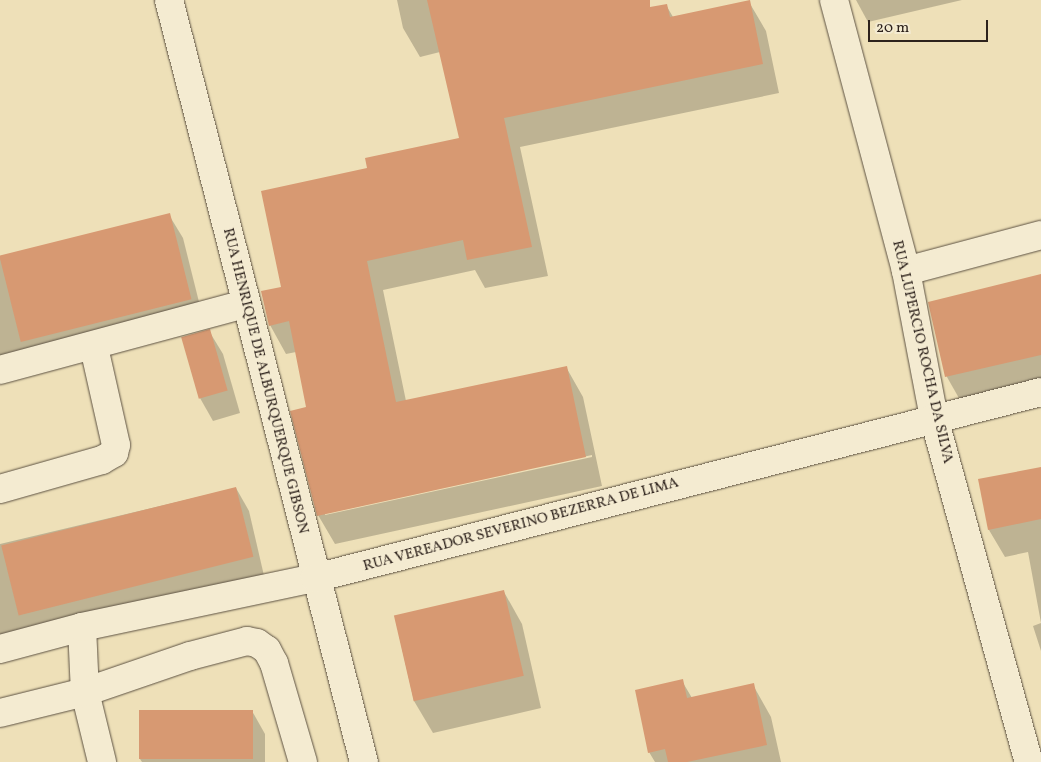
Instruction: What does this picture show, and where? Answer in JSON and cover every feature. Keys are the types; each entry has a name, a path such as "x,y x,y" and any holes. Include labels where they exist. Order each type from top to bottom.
{"street":[{"name":"RUA HENRIQUE DE ALBURQUERQUE GIBSON","path":"169,0 244,304 364,762"},
{"name":"RUA LUPERCIO ROCHA DA SILVA","path":"834,0 906,271 934,418 1028,762"},
{"path":"906,271 1041,234"},
{"path":"0,370 94,347 244,304"},
{"path":"0,489 102,460 114,453 116,445 94,347"},
{"name":"RUA VEREADOR SEVERINO BEZERRA DE LIMA","path":"0,649 82,627 315,578 1041,392"},
{"path":"82,627 85,692 102,762"},
{"path":"0,713 85,692 190,656 247,641 256,642 267,650 274,663 303,762"}],"building":[{"path":"427,0 650,0 650,7 667,4 670,17 750,0 763,64 504,118 532,247 467,260 463,240 367,261 396,402 567,366 586,457 317,516 290,411 306,407 289,321 269,326 261,291 281,287 261,191 367,168 365,158 459,138"},
{"path":"170,213 192,299 21,342 0,255"},
{"path":"1041,274 1041,355 945,377 928,302"},
{"path":"210,329 228,391 199,399 181,337"},
{"path":"1041,467 1041,519 988,530 978,479"},
{"path":"236,487 253,557 19,615 1,546"},
{"path":"504,590 524,676 414,701 394,615"},
{"path":"683,679 687,698 754,683 767,745 687,762 668,762 665,749 648,753 635,690"},
{"path":"139,710 253,710 253,759 139,759"}]}
